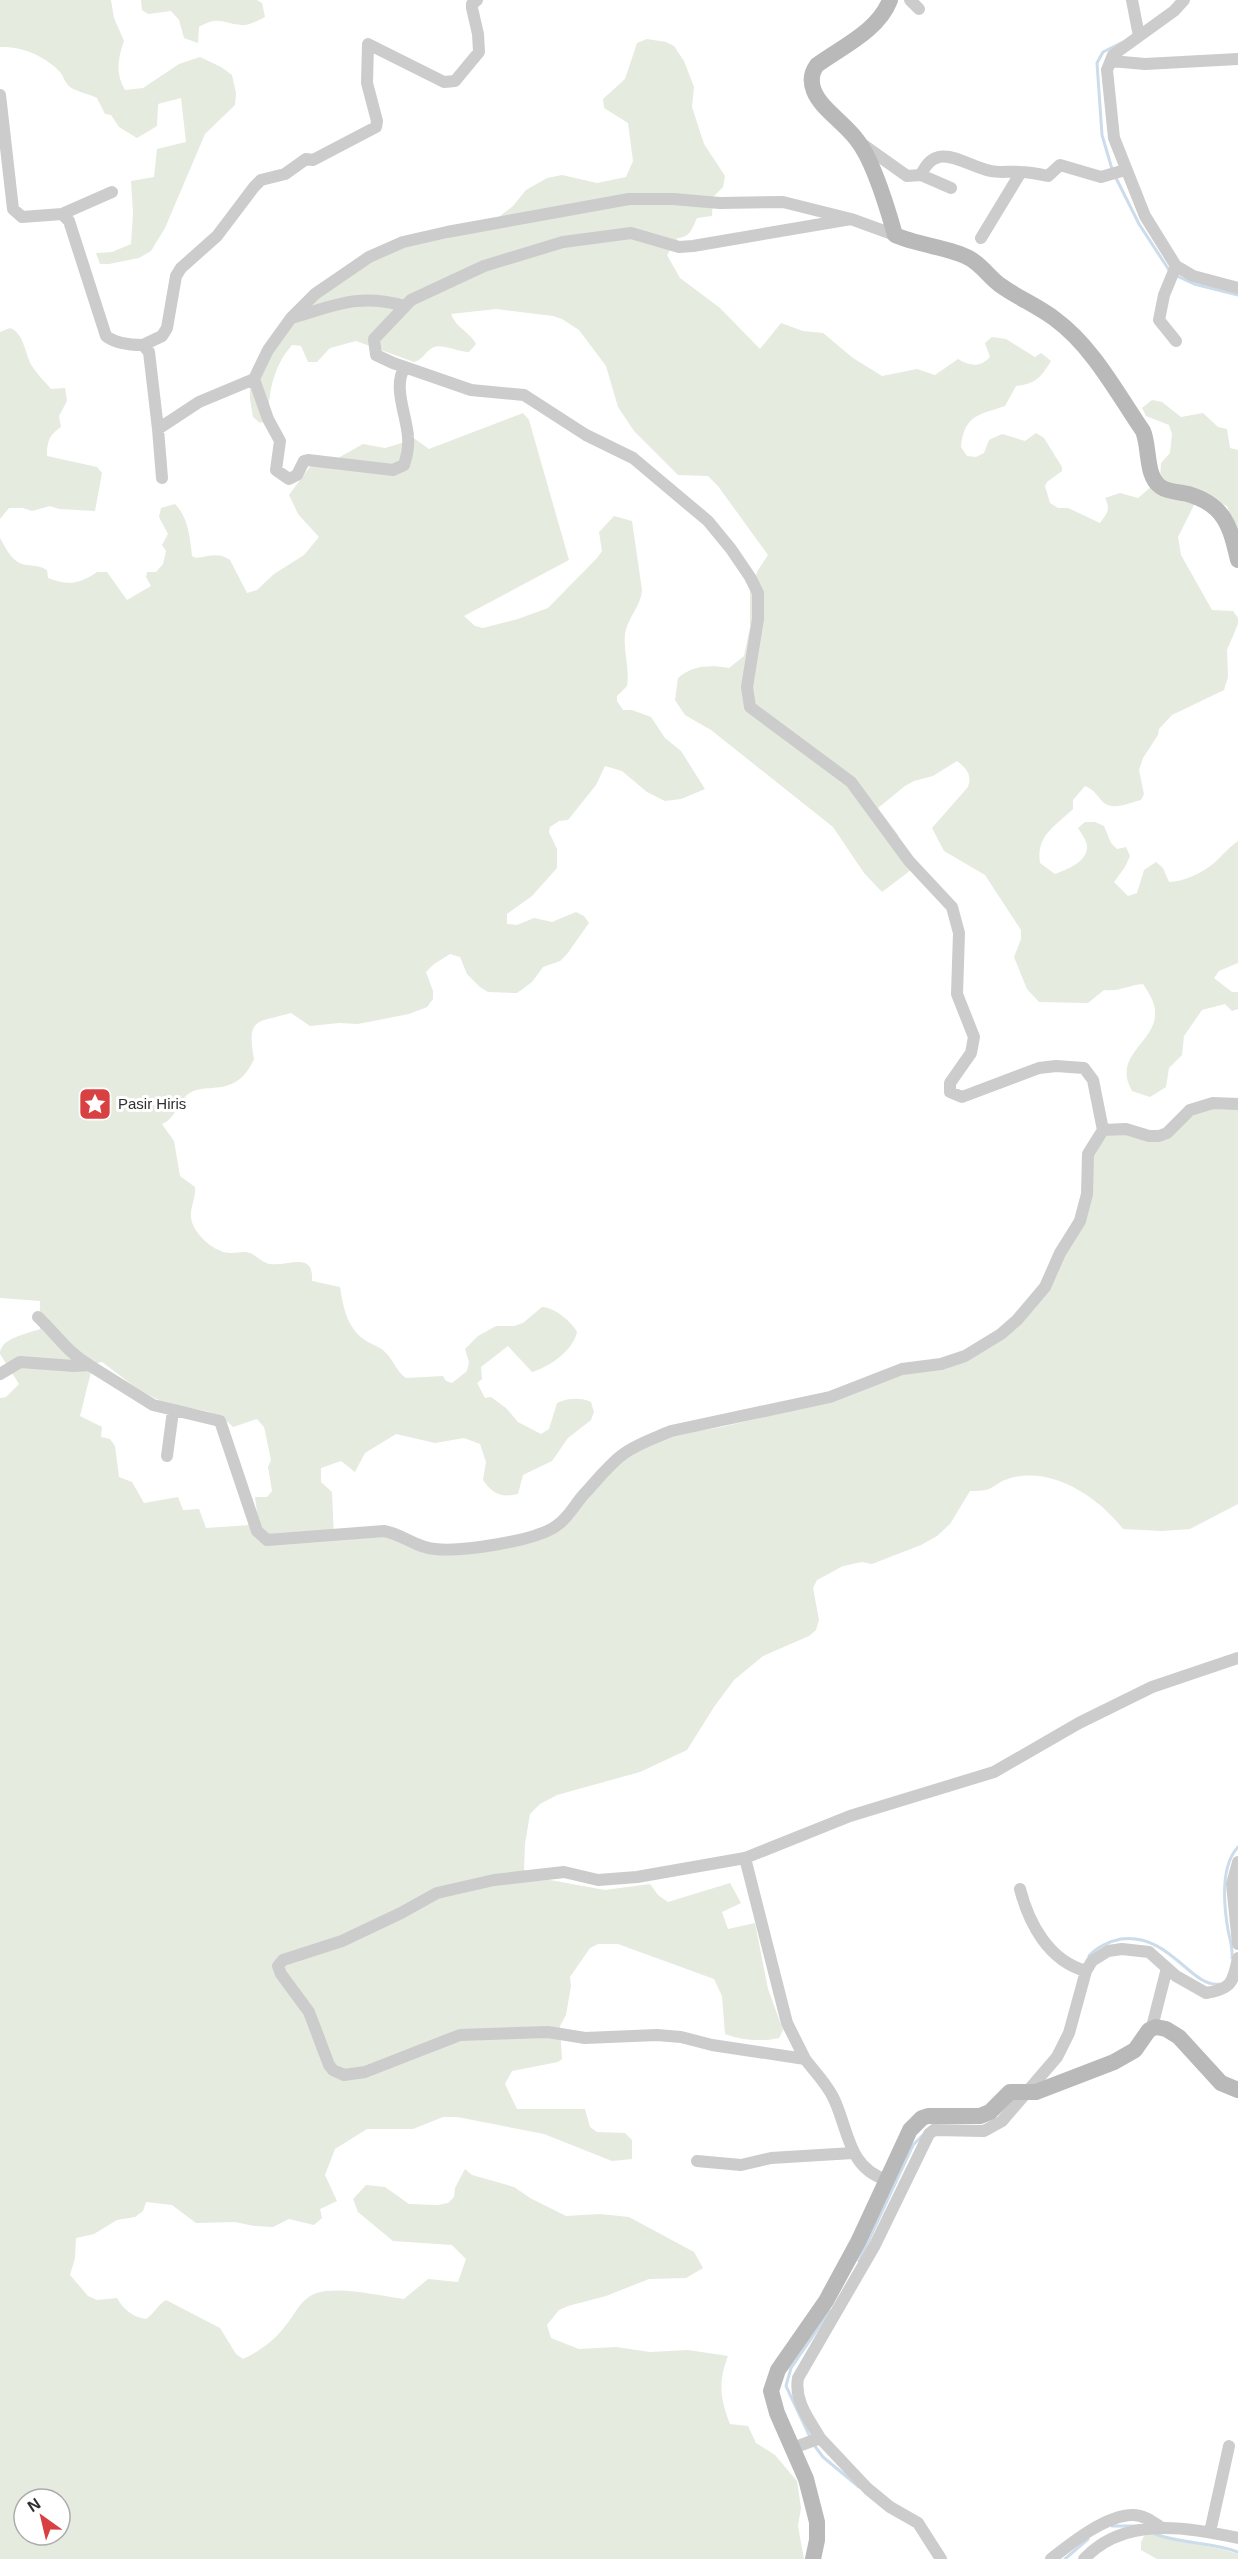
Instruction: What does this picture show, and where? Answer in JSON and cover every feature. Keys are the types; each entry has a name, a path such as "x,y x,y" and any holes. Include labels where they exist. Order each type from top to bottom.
{"street":[{"path":"62,214 72,226 106,336 124,344 143,345 162,336 166,328 176,276 181,268 217,236 261,180 285,174 306,159 313,159 376,127 377,121 367,83 368,44 444,82 455,81 479,52 478,34 472,8 472,4 477,0"},
{"path":"890,0 886,11 871,27 817,65 811,81 816,95 859,141 907,176 921,175 951,188"},
{"path":"1132,0 1138,34"},
{"path":"1184,0 1174,11 1138,34 1117,52 1107,70 1111,123 1119,172 1174,270 1238,288"},
{"path":"1111,61 1145,64 1238,58"},
{"path":"0,94 13,209 22,218 62,214 112,192"},
{"path":"859,141 888,210 895,235"},
{"path":"921,175 931,161 944,156 956,157 981,170 995,172 1021,172 1048,176 1060,165 1092,175 1119,172"},
{"path":"981,238 1021,172"},
{"path":"158,429 199,402 254,379 268,350 291,318 315,294 369,257 404,242 488,224 629,199 720,203 783,202 851,219 909,242 967,256 999,284 1056,319 1086,350 1143,431 1148,442 1154,479 1162,488 1190,495 1208,502 1219,510 1231,529 1238,560"},
{"path":"38,1317 74,1356 153,1405 216,1418 222,1424 257,1531 267,1540 384,1531 402,1536 426,1548 452,1550 483,1547 534,1537 555,1528 571,1514 584,1493 621,1456 671,1431 830,1397 902,1369 941,1364 965,1356 1001,1334 1017,1320 1045,1287 1060,1253 1080,1221 1088,1194 1088,1154 1104,1131 1093,1080 1084,1068 1056,1066 1039,1068 962,1097 950,1092 950,1083 971,1053 974,1037 957,994 959,933 952,907 909,861 851,782 750,707 747,687 758,619 758,593 744,567 708,521 633,458 586,435 524,395 471,390 376,356 374,348 374,339 405,306 419,297 484,266 563,242 631,233 679,247 693,246 851,219"},
{"path":"1174,270 1164,295 1159,320 1176,341"},
{"path":"291,318 352,300 382,300 405,306"},
{"path":"143,345 148,349 151,357 162,478"},
{"path":"254,379 268,419 280,441 276,470 289,478 297,475 304,461 308,460 393,470 404,465 409,446 399,385 405,367"},
{"path":"1104,1131 1126,1129 1149,1136 1159,1136 1167,1132 1191,1110 1213,1103 1238,1104"},
{"path":"0,1374 20,1362 89,1365"},
{"path":"167,1456 173,1410"},
{"path":"805,2058 657,2035 585,2038 548,2032 460,2035 365,2072 344,2074 333,2070 329,2065 309,2012 281,1974 278,1966 283,1960 342,1941 371,1928 437,1893 494,1880 531,1875 564,1872 598,1880 637,1877 746,1858 850,1816 994,1772 1079,1723 1152,1687 1238,1658"},
{"path":"746,1858 787,2023 805,2058 831,2094 841,2115 853,2153 874,2176 887,2180"},
{"path":"1238,1862 1232,1884 1238,1944"},
{"path":"1020,1889 1033,1927 1064,1962 1081,1969"},
{"path":"941,2559 918,2523 890,2507 868,2489 820,2438 798,2399 796,2389 798,2378 875,2245 925,2140 934,2130 984,2132 1002,2121 1022,2092 1057,2057 1070,2033 1081,1969 1108,1951 1149,1952 1167,1968 1206,1993 1225,1988 1233,1981 1238,1958"},
{"path":"813,2559 817,2540 817,2522 806,2479 777,2413 771,2391 778,2370 826,2301 858,2242 910,2130 922,2118 928,2116 981,2116 1022,2092 1059,2084 1114,2062 1135,2050 1152,2027 1167,1968"},
{"path":"1152,2027 1166,2029 1179,2037 1221,2083 1238,2090"},
{"path":"697,2161 741,2165 771,2158 853,2153"},
{"path":"793,2448 820,2438"},
{"path":"1210,2532 1229,2446"},
{"path":"1051,2559 1084,2533 1132,2515 1148,2519 1162,2528"},
{"path":"1084,2559 1100,2544 1121,2533 1162,2528 1210,2532 1238,2538"}],"shaded area":[{"path":"0,0 111,0 114,18 124,41 119,66 120,78 125,90 143,88 179,64 200,57 232,75 236,93 235,105 205,134 165,228 151,251 139,258 100,264 96,253 112,252 131,244 133,213 131,181 154,177 157,149 186,142 181,98 158,104 157,126 137,138 119,127 111,115 105,114 97,98 70,87 60,72 47,61 25,50 0,47"},
{"path":"141,0 257,0 262,3 265,17 245,25 221,21 206,23 199,27 198,43 184,38 179,20 171,11 148,14 142,10"},
{"path":"647,39 666,42 674,46 684,61 694,87 692,107 704,144 725,176 723,187 713,197 712,216 697,218 690,232 678,238 667,255 680,278 720,308 760,349 781,323 803,331 823,333 853,358 882,376 917,369 935,375 958,359 971,364 982,363 990,357 985,343 992,337 1006,339 1035,357 1041,353 1051,361 1041,375 1033,381 1016,386 1005,406 981,414 970,422 963,436 961,447 967,456 976,457 984,453 989,440 1002,434 1025,441 1036,433 1044,438 1062,467 1062,471 1045,486 1050,503 1058,508 1068,508 1100,523 1105,517 1108,506 1105,498 1120,493 1138,498 1160,479 1161,463 1170,453 1172,434 1169,425 1146,416 1142,408 1152,400 1162,402 1181,417 1203,413 1218,427 1227,429 1230,448 1238,450 1238,536 1227,506 1207,497 1194,505 1178,537 1181,555 1212,610 1233,611 1238,618 1238,624 1227,650 1228,677 1224,690 1172,715 1159,729 1139,770 1144,794 1141,800 1121,806 1107,805 1085,786 1073,800 1073,809 1048,833 1039,854 1040,863 1055,874 1065,870 1080,861 1086,852 1086,842 1078,828 1085,822 1095,822 1104,826 1111,843 1117,849 1126,847 1130,856 1114,882 1128,896 1137,893 1144,870 1156,862 1163,868 1169,882 1180,880 1208,867 1238,841 1238,963 1219,971 1214,978 1232,992 1238,992 1238,1009 1232,1011 1225,1004 1202,1010 1184,1036 1182,1055 1169,1068 1166,1087 1150,1097 1132,1091 1127,1078 1127,1067 1131,1058 1150,1031 1154,1021 1153,1003 1143,984 1104,990 1088,1003 1039,1002 1027,989 1014,957 1021,939 1021,930 985,875 944,851 932,828 968,787 969,775 961,764 957,761 933,776 914,781 878,808 898,835 901,857 911,870 882,892 864,873 833,827 711,730 685,715 675,700 678,678 702,667 729,668 744,656 750,627 750,592 758,570 768,555 718,486 708,476 678,475 634,431 618,407 606,366 579,330 553,316 496,309 451,314 456,323 476,344 469,352 434,347 414,362 356,341 330,348 317,362 308,362 301,346 292,345 280,362 273,380 268,419 260,423 253,417 250,377 276,332 372,251 495,220 513,206 526,190 547,178 562,175 597,183 626,177 633,161 628,123 604,108 603,99 625,79 637,43"},
{"path":"10,328 18,334 32,366 51,389 65,388 67,401 59,416 61,427 50,439 47,456 97,467 102,473 95,511 59,509 50,506 32,511 23,508 9,508 0,519 0,332"},
{"path":"523,413 529,420 569,560 464,616 475,626 483,628 548,608 597,558 602,551 599,532 614,516 632,521 642,590 625,634 627,686 617,696 617,701 623,710 632,710 651,717 665,738 681,751 705,789 681,799 665,801 647,792 622,771 605,766 596,785 568,820 559,821 550,827 549,832 557,849 557,868 532,896 507,914 507,924 517,925 534,918 552,922 576,912 584,916 589,923 560,961 543,967 532,982 517,993 488,992 467,974 460,957 450,954 426,972 433,991 433,999 427,1007 409,1014 358,1024 310,1026 291,1013 263,1021 253,1028 254,1059 238,1081 229,1085 193,1091 186,1096 173,1115 162,1124 174,1141 180,1176 195,1187 191,1217 201,1237 220,1251 250,1253 267,1263 304,1263 309,1266 312,1281 340,1287 344,1308 352,1327 362,1338 384,1351 406,1378 443,1376 446,1381 452,1383 467,1371 469,1362 465,1349 478,1336 496,1326 514,1326 523,1323 542,1307 562,1316 577,1332 571,1346 565,1352 539,1370 532,1372 508,1346 481,1367 482,1379 477,1383 485,1398 491,1397 506,1408 518,1422 541,1434 549,1429 557,1403 561,1401 587,1400 591,1402 594,1412 591,1420 568,1438 552,1461 523,1475 518,1494 498,1494 490,1489 483,1480 486,1462 480,1444 464,1438 435,1443 396,1434 365,1453 355,1472 341,1461 321,1468 321,1482 332,1492 334,1539 384,1535 425,1553 557,1532 574,1517 588,1496 623,1459 673,1435 722,1427 831,1401 1003,1338 1064,1255 1092,1156 1106,1134 1116,1133 1149,1140 1193,1114 1214,1108 1238,1108 1238,1504 1190,1529 1162,1531 1123,1529 1100,1505 1071,1486 1055,1479 1021,1476 1003,1481 989,1489 970,1491 950,1524 937,1536 921,1545 872,1564 862,1562 843,1566 817,1580 813,1588 819,1620 816,1630 809,1636 763,1656 734,1680 687,1750 640,1772 557,1795 540,1804 530,1814 524,1869 530,1881 550,1880 605,1890 650,1884 658,1895 668,1902 730,1883 741,1903 722,1912 728,1929 755,1923 768,1989 783,2030 779,2038 752,2040 725,2034 722,1996 714,1979 618,1944 598,1944 590,1948 570,1977 571,1986 566,2015 560,2026 562,2059 558,2062 512,2071 505,2084 517,2109 585,2109 590,2127 597,2132 625,2133 632,2140 632,2159 612,2161 544,2134 457,2117 443,2117 413,2129 367,2129 335,2149 325,2175 337,2201 320,2209 322,2218 314,2225 289,2219 273,2227 235,2222 196,2223 172,2205 146,2202 143,2211 135,2217 117,2220 94,2234 76,2238 75,2258 70,2275 88,2296 97,2300 117,2298 129,2312 146,2319 166,2300 220,2328 236,2354 243,2359 272,2340 311,2295 326,2291 348,2291 404,2299 428,2279 458,2282 466,2259 452,2245 393,2241 358,2212 353,2199 366,2185 385,2187 409,2204 438,2205 448,2203 454,2197 455,2188 465,2169 472,2175 514,2187 530,2198 566,2216 600,2214 629,2217 694,2252 703,2268 686,2278 649,2279 606,2296 559,2310 547,2325 551,2338 579,2349 616,2347 650,2352 688,2350 728,2356 721,2390 730,2424 748,2426 756,2443 775,2455 797,2481 801,2508 798,2526 804,2559 0,2559 0,1398 6,1397 19,1384 0,1354 4,1344 9,1340 40,1329 40,1301 0,1298 0,538 17,562 47,570 48,578 55,581 74,582 97,572 107,572 127,600 151,586 146,577 147,572 156,572 163,564 166,551 162,545 168,534 159,517 161,508 175,504 186,521 192,556 196,558 218,555 230,560 247,593 257,590 274,574 304,555 319,537 298,514 289,495 315,460 338,458 363,444 385,448 415,439 429,449","holes":["102,1362 138,1388 161,1401 217,1415 233,1427 257,1419 264,1427 271,1460 268,1467 272,1491 267,1497 255,1497 258,1520 250,1525 206,1528 199,1509 183,1510 178,1497 144,1503 132,1482 119,1477 115,1446 110,1439 101,1437 102,1427 80,1416 91,1372 97,1363"]},
{"path":"1146,2532 1169,2539 1227,2550 1238,2554 1238,2559 1157,2559 1141,2550 1141,2542"}],"waterway":[{"path":"1112,169 1102,135 1097,63 1103,52 1121,43"},
{"path":"1116,178 1139,224 1169,270"},
{"path":"1177,276 1194,284 1238,295"},
{"path":"1232,1958 1225,1910 1225,1887 1228,1865 1238,1847"},
{"path":"1089,1956 1112,1941 1138,1939 1166,1952 1199,1978 1209,1983 1219,1984"},
{"path":"859,2261 913,2145 934,2124"},
{"path":"811,2439 786,2386 791,2368 830,2311"},
{"path":"814,2445 823,2457 859,2487"},
{"path":"1112,2526 1135,2526"},
{"path":"1155,2534 1238,2552"},
{"path":"1065,2559 1088,2539"}],"place":[{"name":"Pasir Hiris","path":"95,1104"}]}
